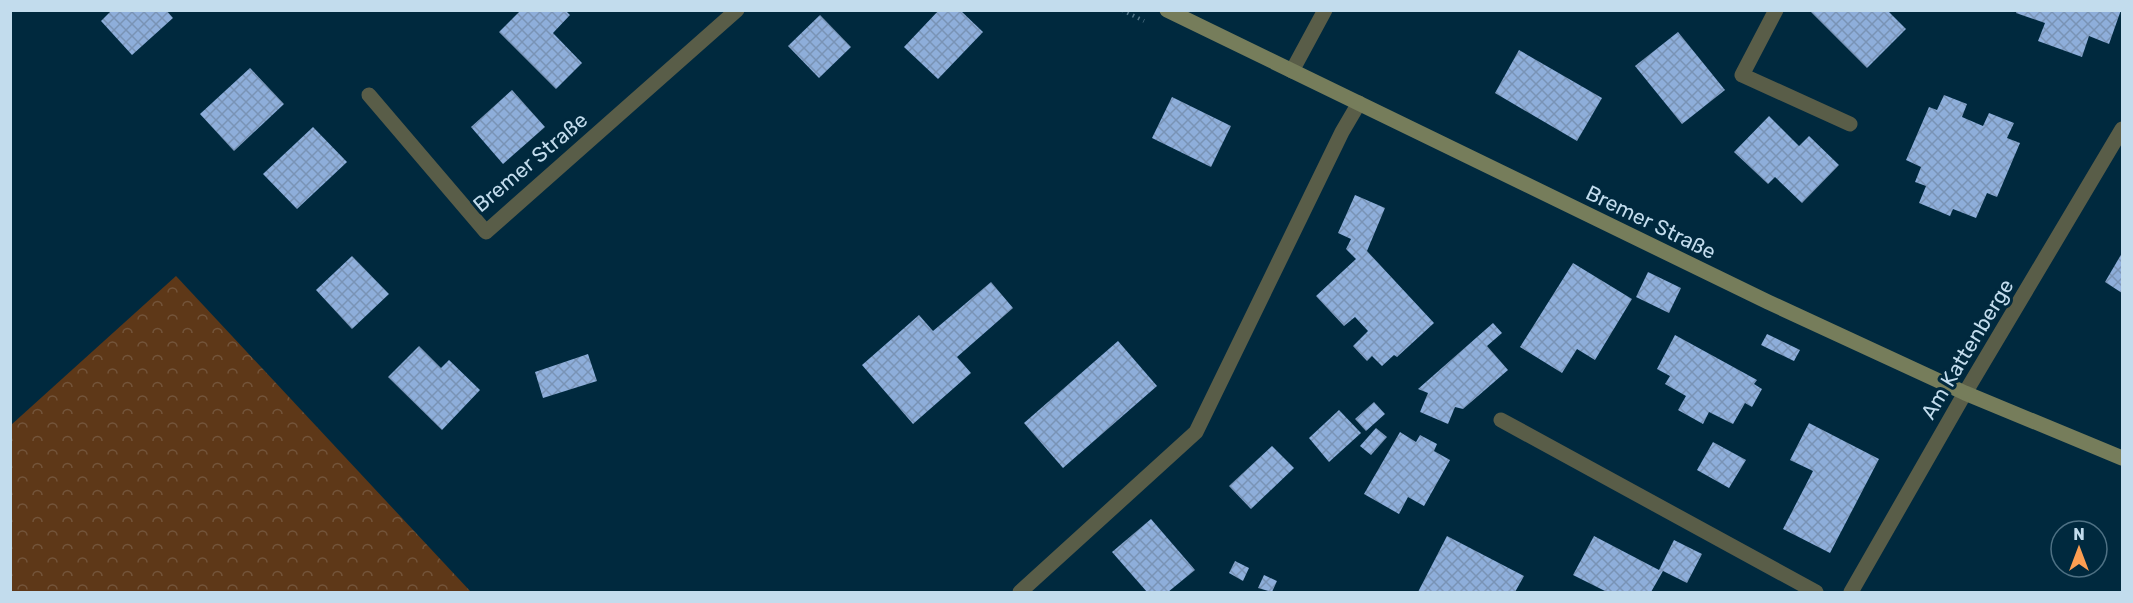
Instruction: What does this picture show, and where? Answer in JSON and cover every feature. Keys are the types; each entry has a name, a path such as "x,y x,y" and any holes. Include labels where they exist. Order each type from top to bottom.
{"street":[{"name":"Bremer Straße","path":"369,95 486,232 737,10"},
{"name":"Bremer Straße","path":"1167,10 1768,302 1965,393 2122,458"},
{"path":"1292,71 1325,10"},
{"path":"1776,10 1742,75 1850,124"},
{"path":"1020,592 1196,432 1342,132 1359,103"},
{"name":"Am Kattenberge","path":"1851,592 1965,393 2122,129"},
{"path":"1501,420 1815,592"}],"green space":[{"path":"176,276 471,592 11,592 11,425"}],"building":[{"path":"112,10 166,10 173,18 132,55 101,21"},
{"path":"521,10 565,10 570,15 553,33 582,63 556,89 499,32"},
{"path":"939,10 960,10 983,32 938,79 904,47"},
{"path":"1809,10 1887,10 1906,29 1867,68"},
{"path":"2017,10 2121,10 2109,44 2089,36 2082,57 2038,41 2045,23 2016,13"},
{"path":"820,15 851,47 819,78 788,46"},
{"path":"1678,32 1725,90 1682,124 1635,66"},
{"path":"1519,50 1602,98 1577,141 1495,93"},
{"path":"250,68 284,104 234,151 200,114"},
{"path":"512,90 545,127 503,164 471,127"},
{"path":"1944,95 1967,104 1962,117 1983,126 1989,113 2014,123 2007,138 2020,143 1997,197 1987,193 1976,218 1953,209 1950,216 1919,203 1926,186 1915,182 1921,167 1906,160 1929,107 1937,110"},
{"path":"1172,97 1231,126 1211,167 1152,138"},
{"path":"1769,116 1799,146 1809,136 1839,165 1802,203 1775,177 1768,184 1734,152"},
{"path":"313,127 347,162 297,209 263,174"},
{"path":"1355,195 1385,208 1367,251 1434,323 1397,357 1394,355 1382,366 1372,356 1367,361 1353,346 1368,331 1355,317 1344,326 1316,296 1356,259 1346,249 1351,239 1338,233"},
{"path":"2122,253 2122,293 2105,282"},
{"path":"352,256 389,294 352,329 316,290"},
{"path":"1573,263 1632,299 1595,360 1577,349 1562,373 1520,347"},
{"path":"1648,272 1681,288 1669,313 1636,297"},
{"path":"991,282 1013,308 957,357 971,373 913,424 862,365 919,315 933,331"},
{"path":"1493,323 1502,333 1487,346 1508,370 1463,409 1455,407 1448,424 1420,412 1428,393 1418,389"},
{"path":"1767,334 1800,350 1794,361 1761,345"},
{"path":"1675,335 1757,380 1754,384 1762,389 1752,407 1745,403 1733,424 1709,412 1703,424 1678,410 1686,396 1665,384 1670,376 1657,369"},
{"path":"1118,341 1157,386 1063,468 1024,423"},
{"path":"419,346 441,368 449,360 480,390 442,430 388,377"},
{"path":"588,354 597,381 543,398 535,372"},
{"path":"1374,402 1385,414 1366,431 1355,419"},
{"path":"1339,410 1361,433 1329,462 1309,438"},
{"path":"1809,423 1879,459 1830,553 1783,529 1813,471 1790,460"},
{"path":"1376,428 1387,437 1371,455 1360,446"},
{"path":"1400,432 1416,442 1420,435 1437,444 1434,451 1450,460 1424,506 1408,497 1399,514 1364,494"},
{"path":"1713,442 1746,460 1729,488 1697,470"},
{"path":"1272,446 1294,468 1251,509 1229,486"},
{"path":"1151,519 1195,570 1168,592 1147,592 1112,552"},
{"path":"1447,536 1524,576 1515,592 1418,592"},
{"path":"1594,536 1659,570 1674,540 1702,554 1687,583 1663,571 1651,592 1607,592 1573,575"},
{"path":"1235,561 1249,568 1243,581 1229,573"},
{"path":"1264,575 1277,581 1272,592 1258,588"}]}
